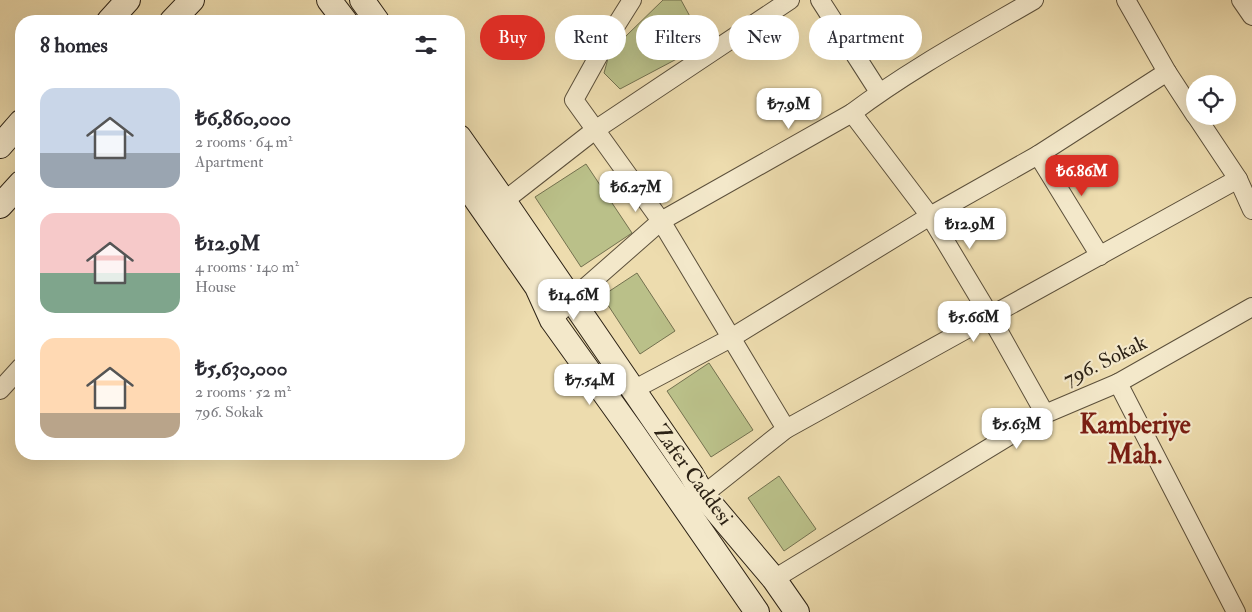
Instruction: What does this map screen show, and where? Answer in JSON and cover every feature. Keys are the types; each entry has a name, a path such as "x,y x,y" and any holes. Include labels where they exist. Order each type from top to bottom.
{"main road":[{"path":"114,15 128,0"},
{"path":"178,15 192,0"},
{"path":"362,0 373,15"},
{"path":"0,146 15,129"},
{"name":"Zafer Caddesi","path":"465,146 691,474 703,495 774,579 797,612"},
{"name":"Zafer Caddesi","path":"465,184 537,287 552,320 757,612"},
{"path":"0,206 15,190"}],"street":[{"path":"632,0 574,100 661,221 786,429"},
{"path":"504,201 595,130 790,0"},
{"path":"820,0 880,92"},
{"path":"552,320 661,221 852,113 880,92 964,40 1034,0"},
{"path":"1126,0 1166,72 1186,102"},
{"path":"1241,0 1252,16"},
{"path":"633,390 731,338 930,216 1038,155 1166,72"},
{"path":"852,113 930,216 990,316 1045,414"},
{"path":"1201,125 1238,179 1252,210"},
{"path":"1038,155 1100,256"},
{"path":"703,495 786,429 1238,179"},
{"name":"796. Sokak","path":"774,579 1045,414 1118,383 1252,307"},
{"path":"0,390 15,374"},
{"path":"1118,383 1236,612"}],"green space":[{"path":"663,0 681,0 689,15 648,15"},
{"path":"636,26 636,60 675,60 620,89 604,73 608,60 626,60 627,35"},
{"path":"586,164 632,233 581,267 535,197"},
{"path":"637,273 675,331 640,354 602,296"},
{"path":"709,363 753,430 711,457 667,391"},
{"path":"779,476 816,529 784,551 748,498"}],"district":[{"name":"Kamberiye Mah.","path":"1135,440"}]}
